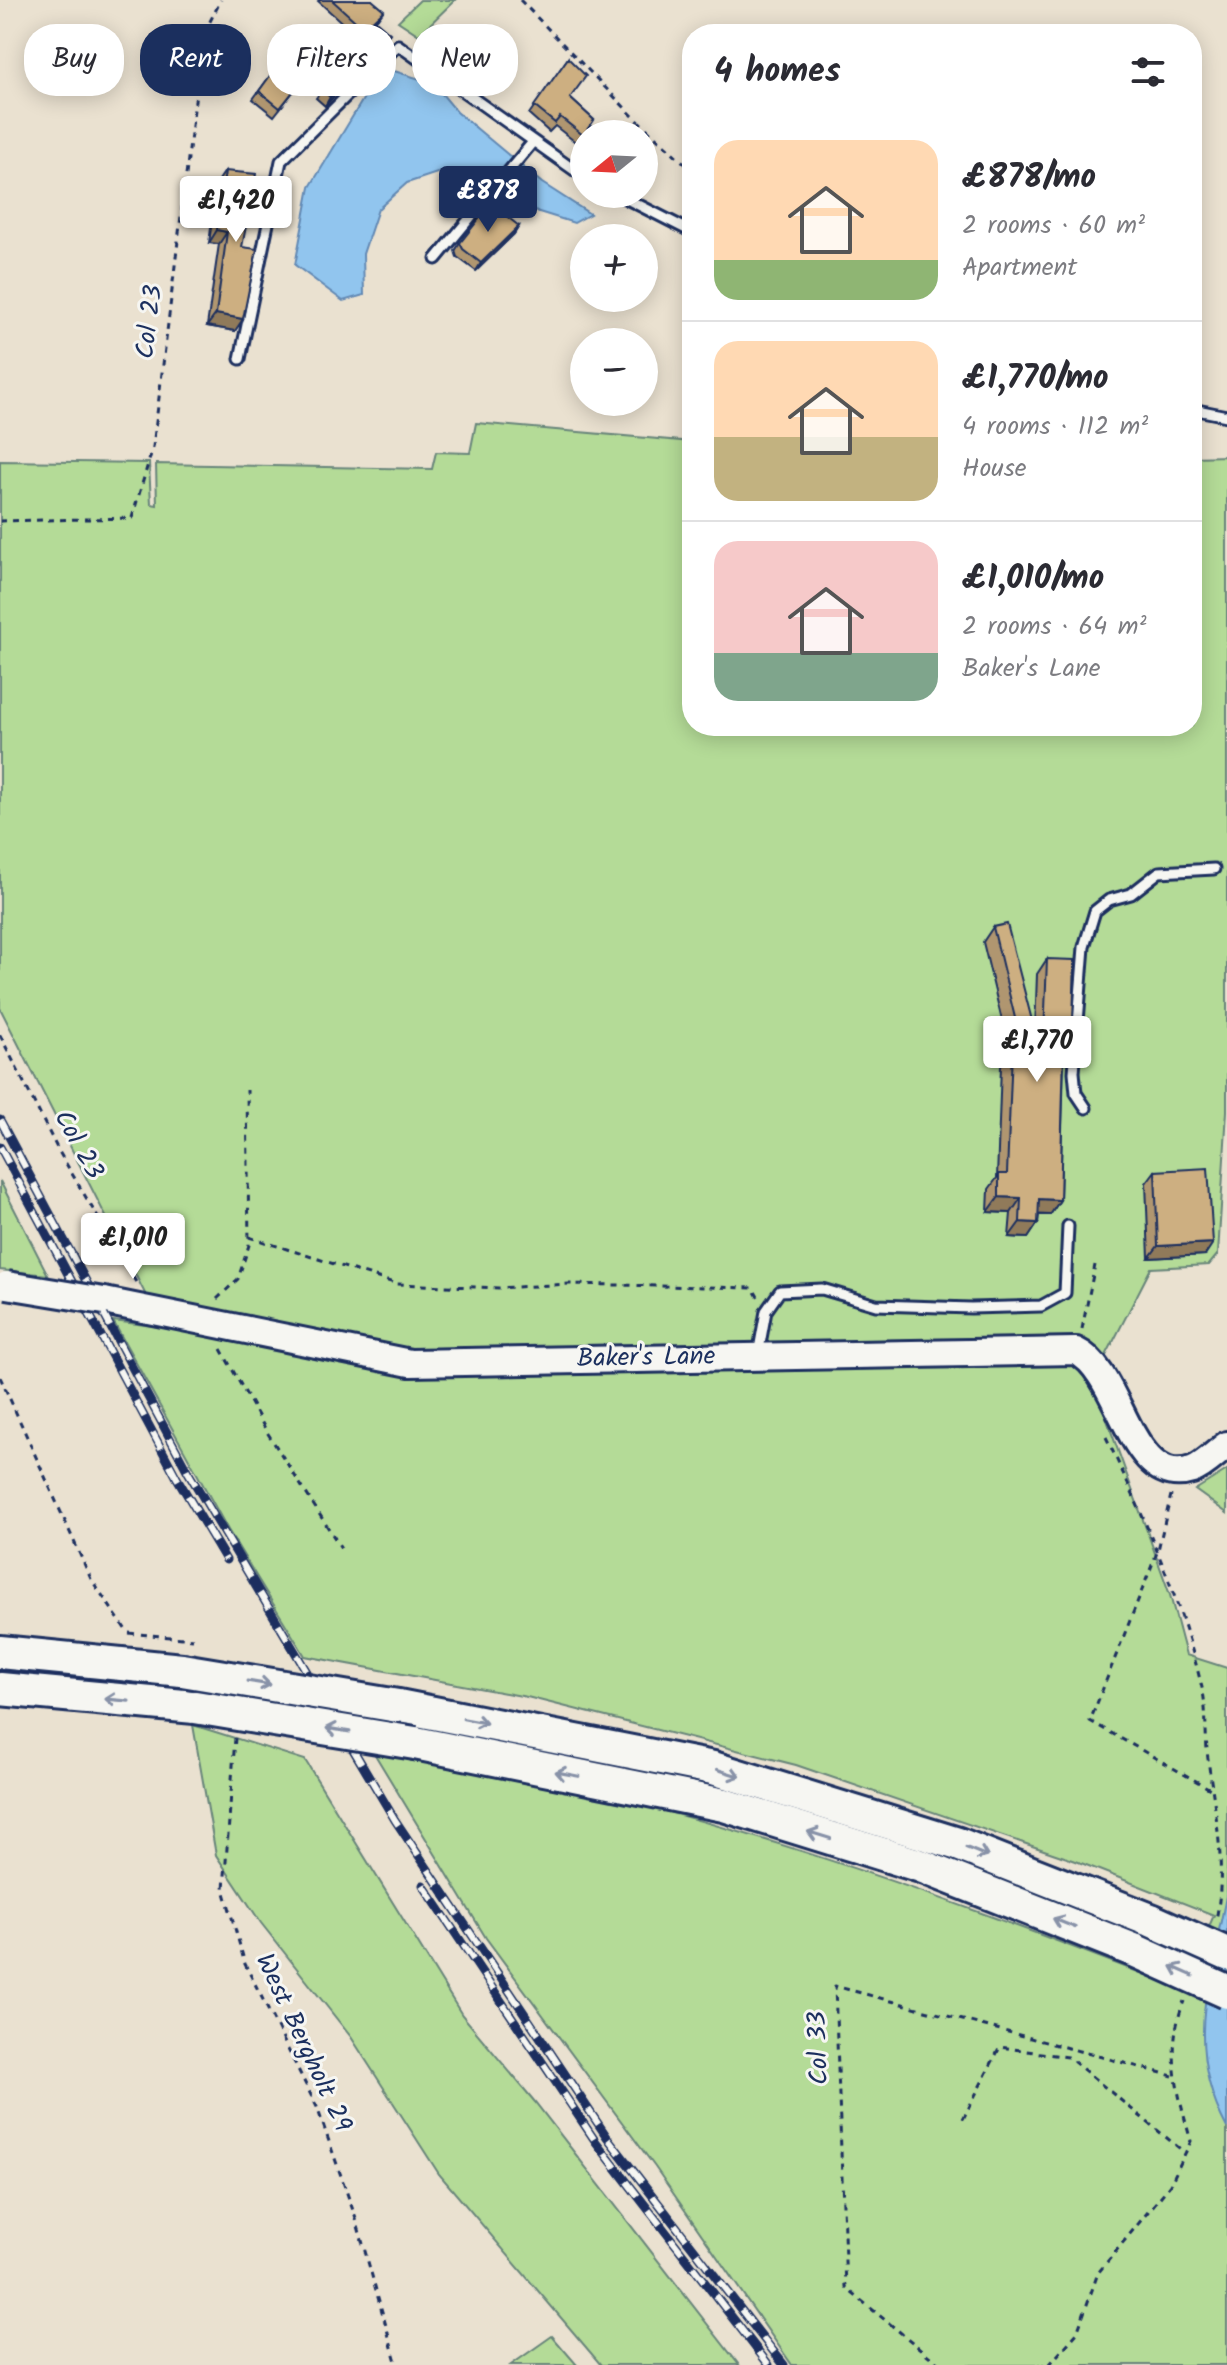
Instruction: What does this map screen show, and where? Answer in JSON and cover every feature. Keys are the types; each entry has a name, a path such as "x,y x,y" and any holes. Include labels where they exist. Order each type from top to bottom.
{"highway":[{"path":"0,1652 182,1670 398,1706 713,1768 958,1844 1153,1921 1227,1954"},
{"path":"0,1689 195,1707 415,1743 724,1805 921,1866 1136,1951 1227,1992"}],"street":[{"name":"Baker's Lane","path":"3,1284 104,1301 410,1363 1076,1351"},
{"path":"1076,1351 1100,1369 1144,1455 1159,1467 1177,1472 1194,1469 1227,1445"}],"lane":[{"path":"240,359 281,161 398,45 570,168"},
{"path":"436,259 532,143"},
{"path":"645,208 682,227"},
{"path":"1202,411 1227,416"},
{"path":"1086,1108 1076,1093 1075,1059 1084,947 1095,911 1109,900 1131,894 1159,872 1214,869"},
{"path":"758,1355 766,1311 780,1291 822,1289 876,1305 1041,1306 1065,1293 1068,1226"}],"path":[{"name":"Col 23","path":"0,521 132,518 153,447 203,35 221,0"},
{"path":"520,0 633,116 682,161"},
{"name":"Col 23","path":"0,1035 58,1150 153,1311"},
{"path":"247,1090 249,1237 238,1279 216,1300 213,1323 224,1360 341,1548"},
{"path":"249,1237 397,1284 499,1288 569,1284 753,1288 766,1311"},
{"path":"1076,1351 1095,1265"},
{"path":"0,1377 91,1579 128,1633 193,1639"},
{"path":"1100,1424 1158,1550 1177,1597 1204,1696 1214,1791 1090,1721 1158,1550 1177,1472"},
{"name":"West Bergholt 29","path":"236,1730 224,1889 245,1964 317,2107 356,2219 397,2365"},
{"name":"Col 33","path":"940,2365 846,2288 835,1986 1173,2076 1191,2141 1184,2152"},
{"path":"963,2119 1000,2047 1068,2057 1184,2152 1170,2185 1098,2273 1077,2333 1049,2365"}],"green space":[{"path":"420,0 455,0 430,24 412,24 412,30 398,21"},
{"path":"476,423 682,441 682,736 1202,736 1202,457 1227,456 1227,1111 1218,1254 1209,1265 1151,1268 1093,1381 1170,1595 1186,1655 1227,1668 1227,2365 792,2365 655,2167 486,1938 374,1753 478,1769 581,1790 683,1816 885,1879 1182,1989 1214,1915 1076,1861 796,1765 527,1697 305,1656 228,1530 113,1321 162,1327 0,1008 0,461 149,463 151,504 157,505 156,464 432,469 436,452 470,453"},
{"path":"0,1181 48,1275 0,1270"},
{"path":"1227,1470 1227,1513 1195,1490"},
{"path":"193,1725 305,1760 462,2015 535,2102 739,2365 601,2365 439,2174 351,2037 261,1923 216,1855"},
{"path":"552,2336 577,2365 511,2365"}],"water":[{"path":"396,72 412,76 412,96 444,96 457,112 542,183 570,201 570,208 581,208 590,214 574,223 539,212 491,184 443,171 407,183 378,209 363,254 364,295 343,301 295,265 310,187 365,96 396,96"},
{"path":"1227,1891 1227,2128 1213,2097 1203,2039 1208,1983"}],"building":[{"path":"332,0 372,0 384,10 369,24 358,24"},
{"path":"568,58 586,76 570,98 594,120 570,120 570,125 560,117 555,123 534,106"},
{"path":"267,80 267,96 289,96 280,108 259,91"},
{"path":"225,171 256,174 242,247 257,249 243,319 216,314 227,232 217,230"},
{"path":"491,204 519,226 481,263 460,243"},
{"path":"1007,924 1043,1063 1047,959 1075,960 1072,1051 1064,1050 1060,1200 1039,1199 1038,1223 1020,1222 1021,1198 999,1197 999,1174 1007,1174 1012,1051 1023,1051 993,927"},
{"path":"1208,1168 1213,1243 1158,1246 1155,1171"}],"railway":[{"path":"0,1120 188,1472 395,1820 607,2137 784,2365"},
{"path":"0,1147 177,1478 226,1560"},
{"path":"423,1885 596,2142 769,2365"}]}
